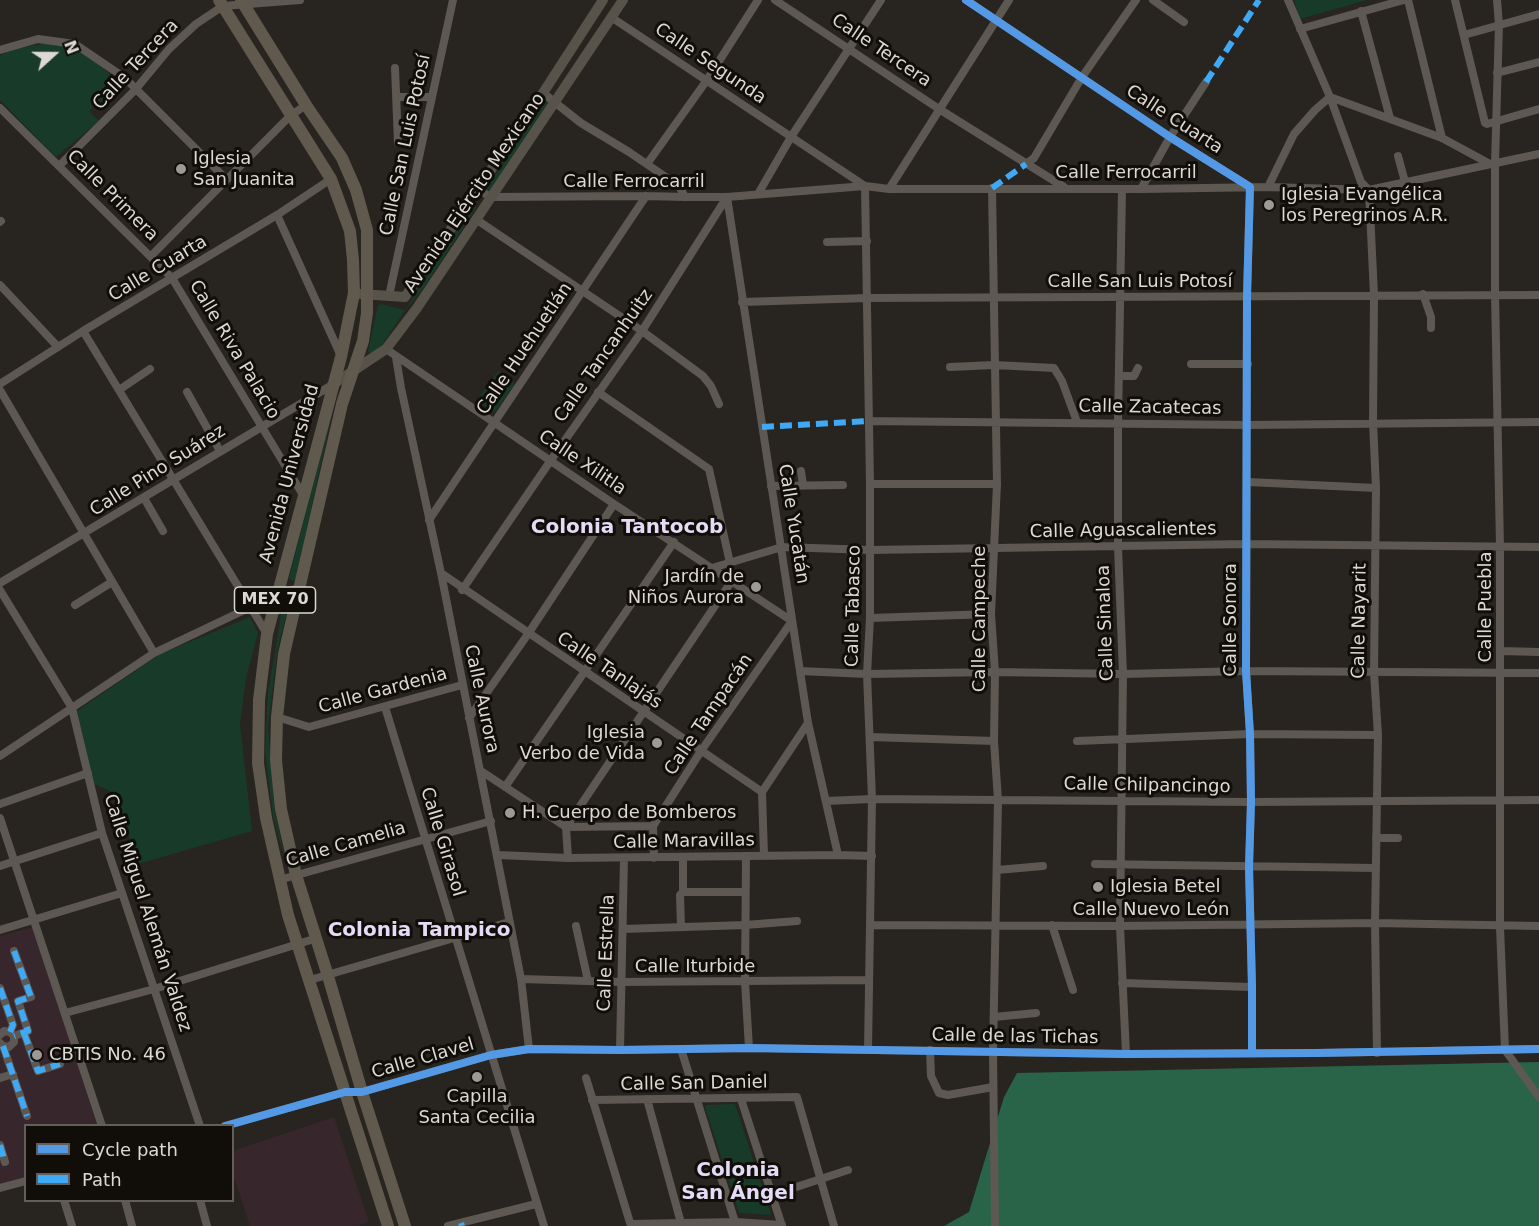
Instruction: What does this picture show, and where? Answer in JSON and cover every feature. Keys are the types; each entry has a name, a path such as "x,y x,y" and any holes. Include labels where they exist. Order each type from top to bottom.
{"main road":[{"name":"Avenida Ejército Mexicano","path":"354,293 405,297 603,0"},
{"name":"Avenida Ejército Mexicano","path":"332,385 386,349 417,308 623,0"},
{"name":"Avenida Universidad","path":"243,2 306,105 342,158 356,190 367,230 367,313 363,341 342,404 284,654 277,717 276,760 280,800 296,875 405,1226"},
{"name":"Avenida Universidad","path":"221,3 331,179 350,231 354,293 341,357 267,634 259,700 258,763 266,818 279,880 388,1226"}],"street":[{"path":"221,3 300,0"},
{"name":"Calle San Luis Potosí","path":"388,296 453,0"},
{"path":"647,164 707,80 758,0"},
{"name":"Calle Tercera","path":"775,0 849,47 939,109 1065,188"},
{"path":"758,194 791,137 881,0"},
{"name":"Calle Cuarta","path":"966,0 1170,137 1251,187"},
{"name":"Calle Tercera","path":"889,189 1009,0"},
{"path":"1026,164 1034,158 1082,77 1136,0"},
{"path":"1152,0 1184,22"},
{"path":"1288,0 1330,98 1362,182 1370,190"},
{"path":"1300,29 1406,0 1442,138"},
{"path":"1455,0 1483,119 1487,124 1539,109"},
{"name":"Calle Puebla","path":"1497,0 1499,25 1497,121 1493,164 1501,651 1500,927 1505,1050"},
{"name":"Calle Tercera","path":"59,166 135,90 169,49 221,3"},
{"path":"1361,12 1390,118"},
{"path":"1464,35 1539,14"},
{"name":"Calle Segunda","path":"611,17 865,186"},
{"path":"0,50 38,39 75,44 125,78 226,179"},
{"path":"1497,73 1539,62"},
{"path":"395,68 398,143"},
{"path":"1141,189 1170,137 1206,82"},
{"path":"543,93 581,123 678,186 685,197"},
{"path":"396,97 431,97"},
{"path":"1330,98 1442,138 1493,164"},
{"path":"1268,187 1294,134 1315,110 1330,98"},
{"name":"Calle Primera","path":"0,108 151,256 290,116 306,105"},
{"name":"Calle Ferrocarril","path":"889,189 1268,187 1370,190 1539,153"},
{"path":"1398,156 1405,182"},
{"name":"Calle Cuarta","path":"0,384 331,179"},
{"path":"865,186 889,189"},
{"name":"Calle Ferrocarril","path":"491,197 727,197 865,186"},
{"name":"Calle Tabasco","path":"865,186 870,484 870,618 867,674 872,799 868,1050"},
{"name":"Calle Sonora","path":"1251,187 1247,297 1246,671 1250,734 1249,867 1252,1052"},
{"name":"Calle Campeche","path":"992,188 992,297 997,484 991,614 995,672 994,741 998,800 993,1051 995,1226"},
{"path":"477,189 491,197"},
{"name":"Calle Sinaloa","path":"1122,189 1118,547 1123,674 1120,926 1126,1054"},
{"name":"Calle Nayarit","path":"1370,190 1374,295 1373,422 1376,488 1374,673 1378,735 1375,923 1377,1053"},
{"name":"Calle Huehuetlán","path":"429,520 646,196"},
{"name":"Calle Yucatán","path":"727,197 808,723 838,855"},
{"name":"Calle Tancanhuitz","path":"462,590 550,460 642,332 727,197"},
{"path":"277,214 341,357"},
{"path":"477,220 703,376 711,386 719,404"},
{"path":"827,242 867,241"},
{"name":"Calle Riva Palacio","path":"151,256 172,278 303,495"},
{"path":"0,285 58,347"},
{"name":"Calle San Luis Potosí","path":"742,302 868,298 1247,297 1495,293 1539,295"},
{"path":"1423,294 1429,311 1431,328"},
{"path":"83,331 267,634"},
{"name":"Calle Xilitla","path":"386,349 614,504 792,621"},
{"name":"Calle Aurora","path":"396,357 498,855 521,979 529,1049"},
{"path":"1191,364 1248,364"},
{"path":"950,367 994,365 1054,368 1059,374 1077,422"},
{"path":"1119,376 1134,376 1138,368"},
{"path":"119,390 150,369"},
{"name":"Calle Pino Suárez","path":"0,584 332,385"},
{"path":"0,390 154,653"},
{"path":"187,392 220,451"},
{"path":"598,392 710,469 730,562"},
{"name":"Calle Zacatecas","path":"869,421 1248,425 1539,422"},
{"path":"801,471 803,485"},
{"path":"1248,482 1376,488"},
{"path":"771,486 843,484"},
{"path":"870,484 997,484"},
{"path":"144,498 163,531"},
{"path":"469,718 614,504"},
{"path":"505,787 674,542"},
{"name":"Calle Aguascalientes","path":"712,568 782,547 870,550 1246,544 1539,547"},
{"name":"Calle Tanlajás","path":"441,573 462,590 762,792"},
{"path":"75,605 112,582"},
{"path":"568,858 566,827 645,713 731,582"},
{"path":"0,756 154,653 276,595 298,588"},
{"name":"Calle Miguel Alemán Valdez","path":"0,590 72,708 102,833 200,1124"},
{"path":"870,618 991,614"},
{"name":"Calle Tampacán","path":"653,826 701,751 792,621"},
{"path":"1501,651 1539,652"},
{"path":"800,671 867,674 995,672 1123,674 1246,671 1539,673"},
{"name":"Calle Gardenia","path":"277,717 309,727 462,685"},
{"name":"Calle Girasol","path":"385,707 544,1226"},
{"path":"764,855 762,792 808,723"},
{"path":"1077,741 1250,734 1378,735"},
{"path":"870,738 994,741"},
{"path":"481,771 566,827 653,826 654,858"},
{"path":"0,804 88,773"},
{"name":"Calle Chilpancingo","path":"826,801 872,799 1251,802 1539,800"},
{"path":"0,818 102,1124"},
{"name":"Calle Camelia","path":"279,880 491,821"},
{"path":"0,866 102,833"},
{"path":"1376,838 1398,838"},
{"name":"Calle Maravillas","path":"498,855 568,858 872,856"},
{"path":"746,856 745,982 748,1048"},
{"path":"681,927 680,895 683,892 683,857"},
{"name":"Calle Estrella","path":"620,1050 624,858"},
{"path":"1095,864 1376,868"},
{"path":"997,870 1043,866"},
{"path":"683,892 746,892"},
{"path":"0,930 122,893"},
{"path":"623,928 745,925 797,921"},
{"path":"310,980 509,922"},
{"name":"Calle Nuevo León","path":"870,925 1120,926 1375,923 1539,926"},
{"path":"1052,925 1073,990"},
{"path":"576,926 588,981"},
{"path":"65,1013 154,989 317,938"},
{"path":"0,1035 4,1031 12,1034 28,1031 18,1001 31,997 14,951"},
{"name":"Calle Iturbide","path":"521,979 620,982 869,980"},
{"path":"1122,983 1252,987"},
{"path":"0,988 13,1025 14,1042 9,1047 2,1045"},
{"path":"994,1017 1036,1013"},
{"path":"24,1033 38,1071 60,1064"},
{"path":"2,1045 27,1116"},
{"name":"Calle de las Tichas","path":"491,1055 529,1049 748,1048 1126,1054 1377,1053 1539,1049"},
{"path":"681,1049 735,1222"},
{"path":"930,1050 931,1076 939,1093 948,1095 993,1087"},
{"path":"1505,1050 1539,1097"},
{"name":"Calle Clavel","path":"229,1124 345,1092 362,1092 491,1055"},
{"path":"0,1078 13,1074"},
{"path":"586,1078 631,1225 735,1222 782,1225 741,1099"},
{"name":"Calle San Daniel","path":"592,1100 796,1098 820,1179"},
{"path":"646,1099 681,1223"},
{"path":"0,1145 6,1162"},
{"path":"772,1195 848,1170"},
{"path":"820,1179 834,1226"},
{"path":"0,1188 24,1182"},
{"path":"65,1202 72,1226"},
{"path":"126,1202 132,1226"},
{"path":"201,1202 207,1226"},
{"path":"448,1226 462,1225 536,1203"}],"shaded area":[{"name":"CBTIS No. 46","path":"33,927 97,1124 24,1124 24,1178 0,1184 0,936"},
{"path":"334,1117 369,1222 357,1226 250,1226 234,1177 234,1151"}],"green space":[{"path":"1294,0 1367,0 1300,19"},
{"path":"51,43 74,48 94,60 122,85 89,111 99,121 56,157 0,100 0,56 7,51"},
{"path":"547,100 548,103 488,190 487,187"},
{"path":"474,204 476,208 423,289 404,312 378,351 370,354 368,351 378,305 405,310"},
{"path":"498,371 515,384 494,413 477,400"},
{"path":"334,405 298,568 295,580 291,581 289,578"},
{"path":"287,596 290,599 277,652 268,727 275,812 287,867 273,817 265,751 268,693 284,597"},
{"path":"250,617 258,633 246,678 240,724 252,831 138,864 115,793 94,784 77,711 160,654"},
{"path":"1539,1062 1539,1226 944,1226 969,1212 1004,1097 1017,1073"},
{"path":"735,1104 770,1215 739,1213 705,1107 706,1105"}],"marked path":[{"path":"1206,82 1259,0"},
{"path":"992,188 1026,164"},
{"path":"762,427 869,421"},
{"path":"14,951 31,997 18,1001 28,1031 14,1036"},
{"path":"0,988 13,1025 10,1032"},
{"path":"24,1033 38,1071 60,1064"},
{"path":"3,1046 27,1116"},
{"path":"0,1145 5,1162"}],"cycle path":[{"path":"966,0 1170,137 1250,187 1247,297 1246,671 1250,734 1249,867 1252,1052"},
{"path":"232,1124 345,1092 362,1092 491,1055 529,1049 749,1048 1126,1054 1539,1049"}],"place":[{"name":"Iglesia San Juanita","path":"181,169"},
{"name":"Iglesia Evangélica los Peregrinos A.R.","path":"1269,205"},
{"name":"Jardín de Niños Aurora","path":"756,587"},
{"name":"Iglesia Verbo de Vida","path":"657,743"},
{"name":"H. Cuerpo de Bomberos","path":"510,813"},
{"name":"Iglesia Betel","path":"1098,887"},
{"name":"CBTIS No. 46","path":"37,1055"},
{"name":"Capilla Santa Cecilia","path":"477,1077"}],"district":[{"name":"Colonia Tantocob","path":"627,528"},
{"name":"Colonia Tampico","path":"419,931"},
{"name":"Colonia San Ángel","path":"738,1182"}]}
